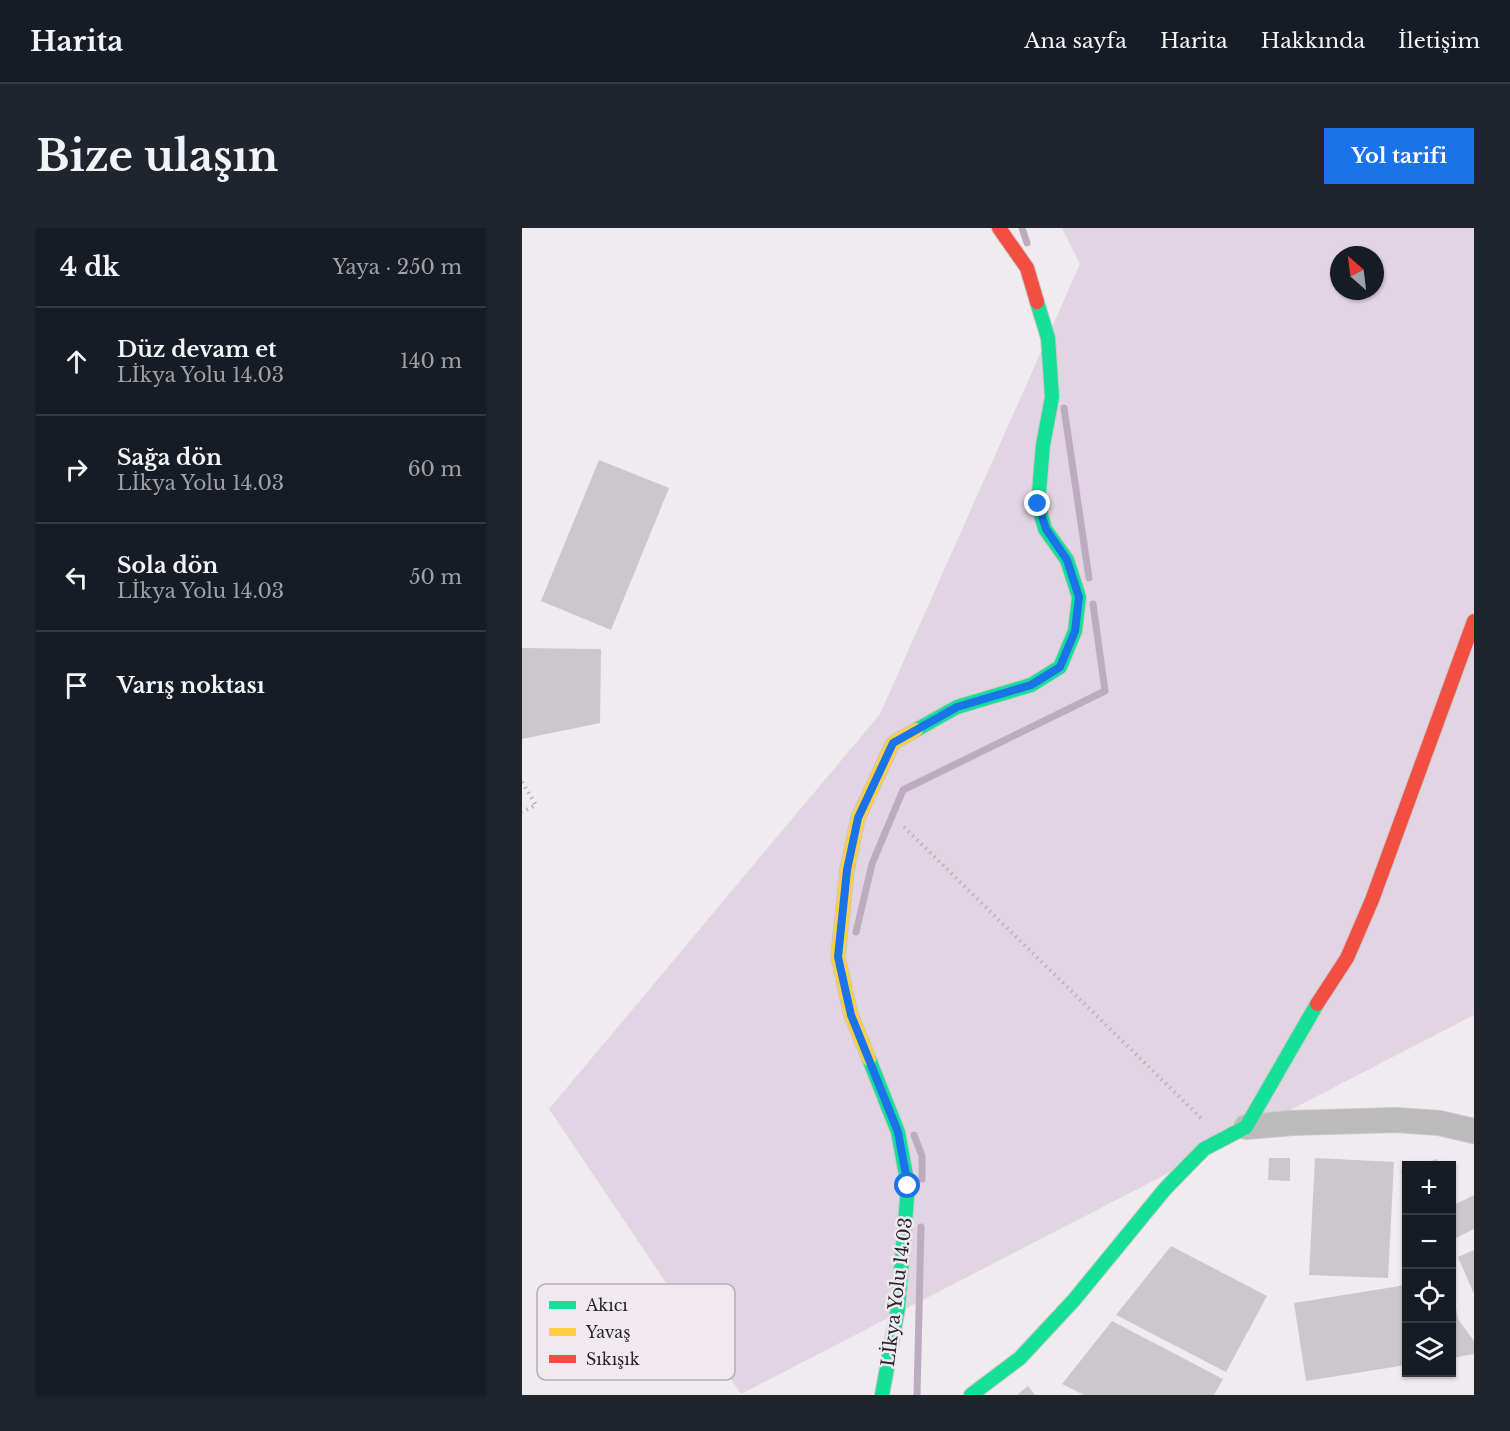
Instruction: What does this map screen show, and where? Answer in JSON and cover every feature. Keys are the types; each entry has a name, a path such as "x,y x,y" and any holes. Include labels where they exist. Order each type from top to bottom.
{"street":[{"name":"Lİkya Yolu 14.03","path":"882,1395 898,1308 908,1186 898,1132 851,1015 838,957 847,870 858,818 893,743 957,707 1031,685 1060,667 1075,631 1079,597 1067,560 1046,529 1038,504 1043,445 1052,397 1048,338 1027,268 999,228"},
{"path":"1246,1127 1308,1017 1351,948 1372,900 1474,621"},
{"path":"971,1395 1020,1358 1074,1300 1165,1189 1204,1149 1223,1139 1246,1127 1292,1123 1396,1120 1438,1123 1474,1131"}],"path":[{"path":"522,782 536,805 522,812"},
{"path":"904,827 1223,1139"}],"shaded area":[{"path":"1062,228 1474,228 1474,1015 741,1394 732,1380 735,1380 735,1284 667,1284 549,1109 880,714 1080,264"}],"building":[{"path":"599,460 669,488 611,630 541,601"},
{"path":"522,648 601,649 600,723 522,739"},
{"path":"1269,1158 1290,1158 1290,1181 1268,1180"},
{"path":"1315,1158 1394,1162 1388,1278 1309,1275"},
{"path":"1474,1195 1474,1229 1456,1238 1456,1215 1456,1204"},
{"path":"1171,1246 1267,1296 1226,1372 1116,1315"},
{"path":"1474,1250 1474,1294 1458,1257"},
{"path":"1402,1286 1402,1366 1306,1381 1294,1303"},
{"path":"1456,1309 1458,1319 1474,1341 1474,1354 1456,1357"},
{"path":"1112,1321 1223,1379 1214,1395 1084,1395 1062,1384"},
{"path":"1028,1386 1035,1395 1017,1395"}],"waterway":[{"path":"1022,228 1027,243"},
{"path":"1064,408 1089,578"},
{"path":"856,932 872,864 903,790 1105,691 1093,604"},
{"path":"914,1135 922,1156 922,1179"},
{"path":"917,1395 921,1227"}],"traffic: fast":[{"path":"916,730 957,707 1031,685 1060,667 1075,631 1079,597 1067,560 1045,529 1038,504 1043,445 1052,397 1048,338 1037,302"},
{"path":"971,1395 1020,1358 1074,1300 1165,1189 1204,1149 1246,1127 1317,1004"},
{"path":"869,1059 898,1132 908,1186 898,1308 882,1395"}],"traffic: slow":[{"path":"869,1059 851,1015 838,957 847,870 858,818 893,743 916,730"}],"traffic: jam":[{"path":"999,228 1027,268 1037,302"},
{"path":"1317,1004 1347,958 1372,900 1474,621"}],"route":[{"path":"908,1186 898,1132 851,1015 838,957 847,870 858,818 893,743 957,707 1031,685 1060,667 1075,631 1079,597 1067,560 1046,529 1038,504"}]}
